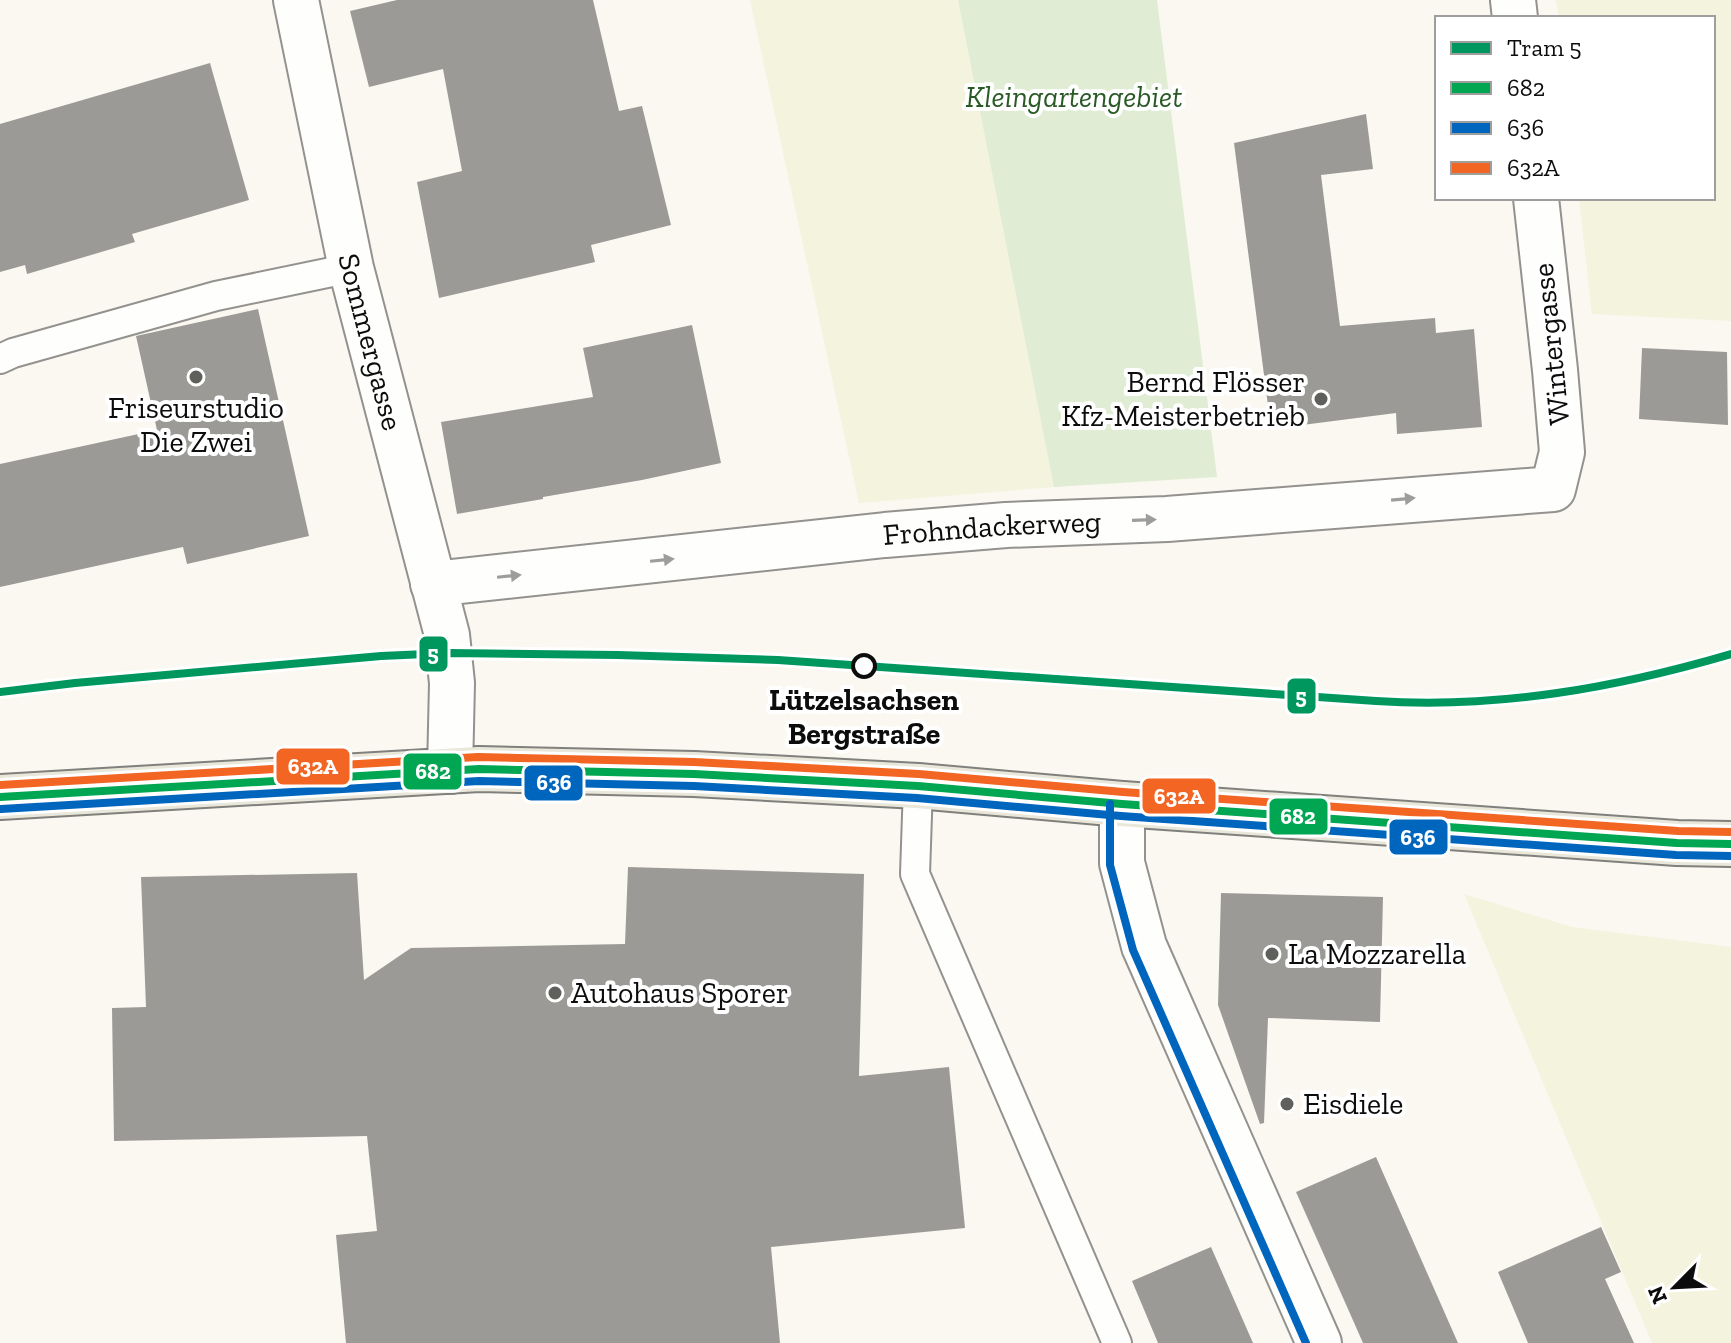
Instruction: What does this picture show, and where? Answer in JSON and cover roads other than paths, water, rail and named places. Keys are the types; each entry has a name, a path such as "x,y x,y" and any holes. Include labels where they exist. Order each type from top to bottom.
{"main road":[{"path":"0,797 464,770 694,774 918,786 1122,804 1677,843 1731,844"}],"street":[{"name":"Sommergasse","path":"296,0 351,268 447,635 464,770"},
{"name":"Wintergasse","path":"1536,200 1562,452 1553,489"},
{"name":"Frohndackerweg","path":"433,584 885,535 1006,525 1167,519 1553,489"},
{"path":"1122,804 1122,863 1144,946 1319,1343"}],"lane":[{"path":"0,359 216,296 351,268"},
{"path":"918,786 915,874 1117,1343"}],"tram line":[{"name":"5","path":"0,692 381,656 449,653 778,660 1421,703 1511,699 1600,686 1731,654"}],"place":[{"name":"Friseurstudio Die Zwei","path":"196,377"},
{"name":"Bernd Flösser Kfz-Meisterbetrieb","path":"1321,399"},
{"name":"Lützelsachsen Bergstraße","path":"864,666"},
{"name":"La Mozzarella","path":"1272,954"},
{"name":"Autohaus Sporer","path":"555,993"},
{"name":"Eisdiele","path":"1287,1104"}],"park label":[{"name":"Kleingartengebiet","path":"1074,97"}]}
